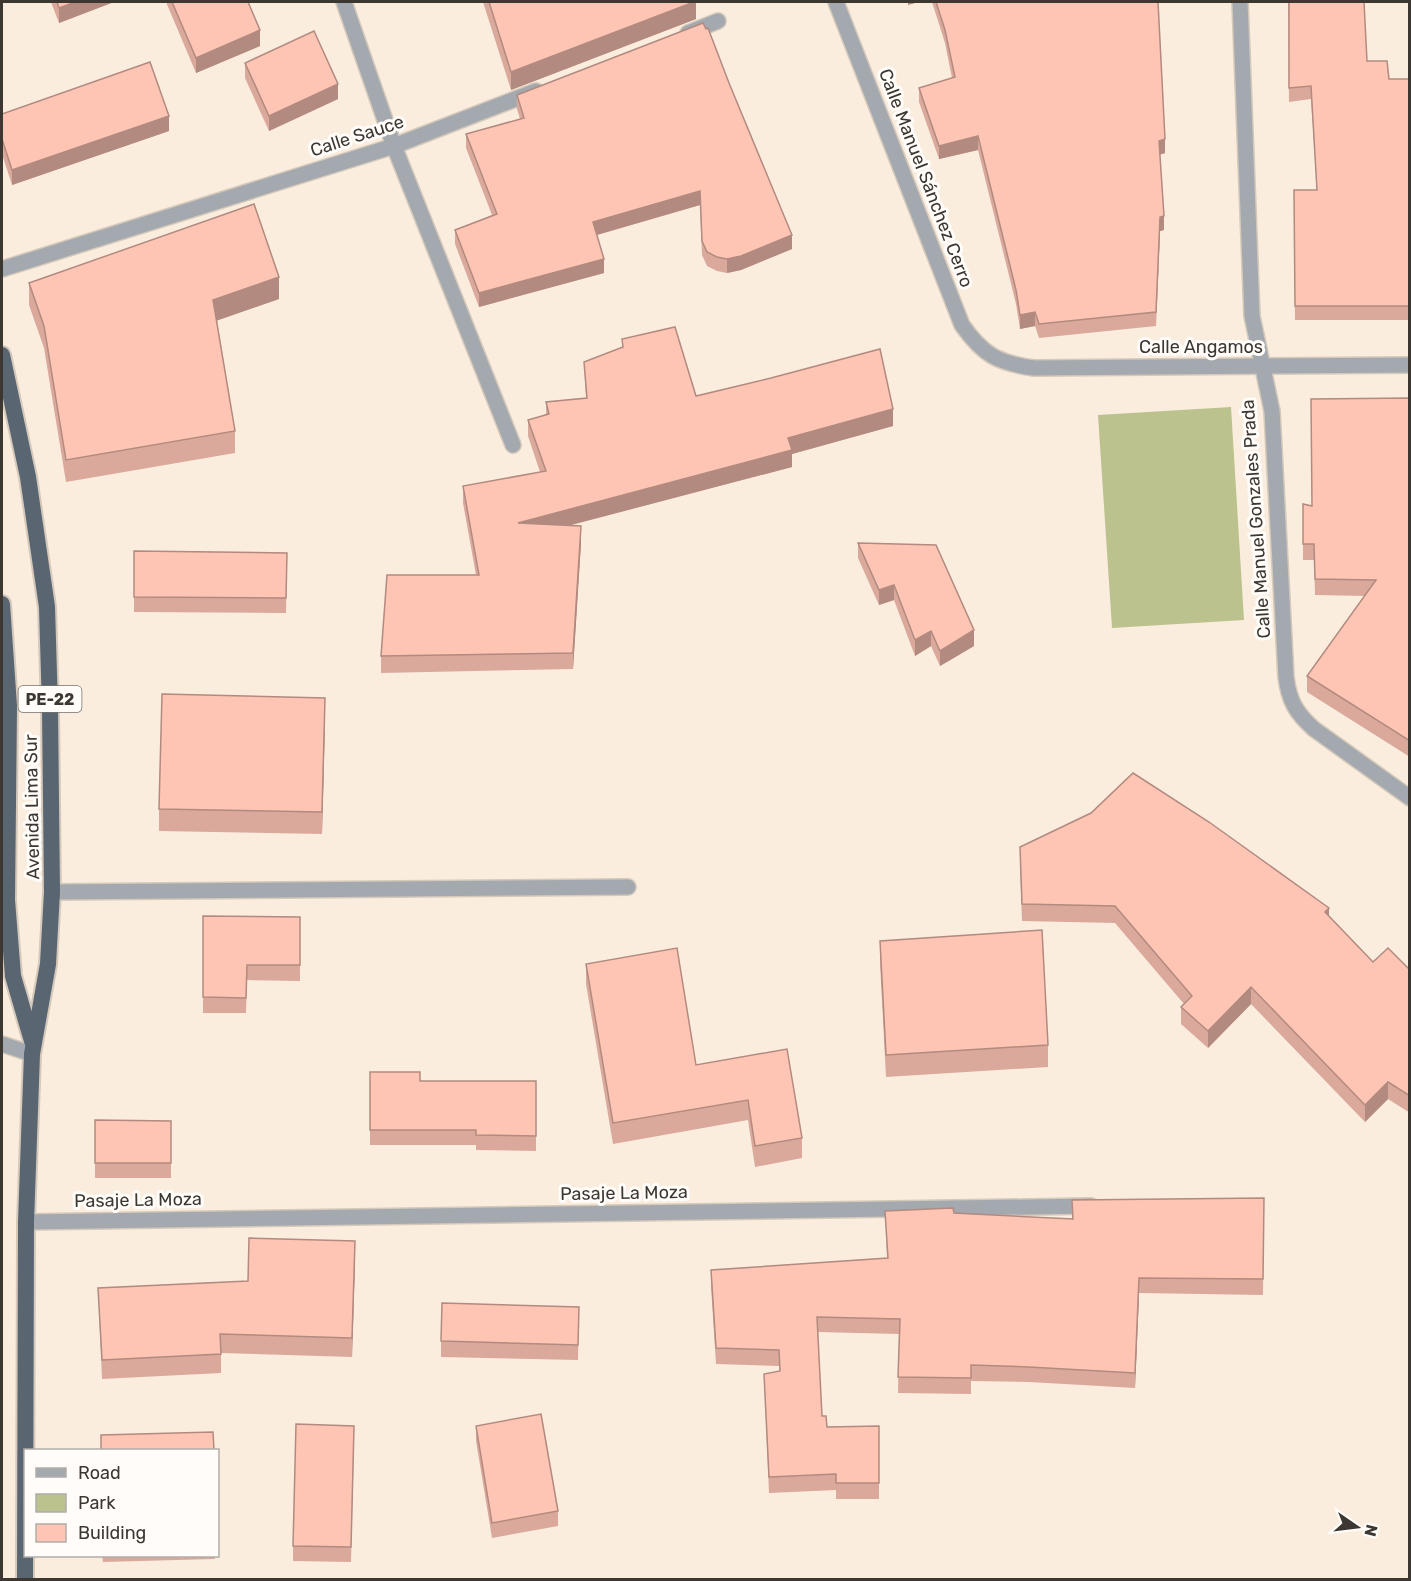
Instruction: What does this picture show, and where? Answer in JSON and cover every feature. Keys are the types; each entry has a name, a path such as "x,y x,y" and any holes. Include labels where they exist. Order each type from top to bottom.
{"highway":[{"name":"Avenida Lima Sur","path":"2,356 28,477 47,607 51,729 52,892 48,964 32,1049 26,1222 25,1449"},
{"name":"Avenida Lima Sur","path":"2,604 7,900 14,976 32,1049"},
{"name":"Avenida Lima Sur","path":"25,1557 25,1580"}],"street":[{"path":"344,2 394,146 513,445"},
{"name":"Calle Manuel Sánchez Cerro","path":"837,2 962,325 975,344 994,357"},
{"name":"Calle Manuel Gonzales Prada","path":"1240,2 1252,316 1272,411 1287,692 1293,706 1314,729 1410,798"},
{"path":"673,38 718,21"},
{"name":"Calle Sauce","path":"2,269 394,146 550,86"},
{"name":"Calle Angamos","path":"994,357 1013,365 1034,368 1410,365"},
{"path":"52,892 627,887"},
{"path":"2,1044 32,1049"},
{"name":"Pasaje La Moza","path":"26,1222 1105,1205"}],"green space":[{"path":"1231,407 1244,620 1112,628 1098,415"}],"building":[{"path":"57,2 75,2 59,8"},
{"path":"172,2 248,2 260,30 196,58"},
{"path":"489,2 694,2 511,72"},
{"path":"936,2 1158,2 1165,139 1159,141 1164,216 1160,217 1156,312 1039,324 1035,312 1020,315 1016,290 978,136 939,146 919,88 955,77 945,30"},
{"path":"1289,2 1364,2 1367,61 1387,61 1389,79 1410,79 1410,306 1295,306 1294,190 1317,190 1311,86 1289,88"},
{"path":"703,23 706,29 708,28 792,235 741,256 727,259 717,257 707,252 702,241 700,191 593,222 604,259 479,293 455,230 497,214 466,134 524,118 517,95"},
{"path":"314,31 338,84 269,116 245,63"},
{"path":"150,62 169,116 12,170 2,139 2,114"},
{"path":"254,204 279,277 213,300 235,431 66,460 44,326 29,283"},
{"path":"675,327 696,396 880,349 893,409 788,438 792,450 518,523 581,526 573,653 381,656 387,575 479,575 463,486 546,471 528,420 549,414 546,402 587,398 584,362 623,347 622,339"},
{"path":"1410,398 1410,741 1307,676 1376,580 1315,579 1314,544 1303,544 1303,504 1312,506 1311,399"},
{"path":"858,543 936,545 974,630 940,651 931,631 915,640 894,585 879,590"},
{"path":"134,551 287,553 286,598 134,597"},
{"path":"162,694 325,698 322,812 159,809"},
{"path":"1133,773 1209,822 1329,908 1325,912 1373,962 1388,948 1410,970 1410,1096 1388,1082 1365,1105 1251,987 1208,1031 1181,1007 1192,996 1115,906 1022,904 1020,847 1091,813"},
{"path":"203,916 300,917 300,965 247,965 246,998 203,997"},
{"path":"1042,930 1048,1045 886,1055 880,941"},
{"path":"677,948 696,1065 787,1049 802,1138 755,1146 748,1100 613,1123 586,964"},
{"path":"370,1072 420,1072 420,1081 536,1081 536,1136 476,1135 476,1130 370,1130"},
{"path":"95,1120 171,1121 171,1163 95,1163"},
{"path":"1264,1198 1263,1279 1139,1278 1135,1373 971,1365 971,1378 898,1377 900,1319 817,1317 822,1416 826,1416 827,1427 879,1426 879,1483 836,1483 836,1474 769,1477 764,1374 780,1371 779,1350 716,1348 711,1270 888,1258 885,1211 953,1208 954,1213 1073,1219 1072,1200"},
{"path":"249,1238 355,1241 352,1338 220,1334 221,1354 102,1360 98,1288 248,1281"},
{"path":"442,1303 579,1307 578,1345 441,1341"},
{"path":"541,1414 558,1511 492,1523 476,1426"},
{"path":"296,1424 354,1426 351,1547 293,1546"},
{"path":"213,1432 214,1449 101,1449 101,1435"}]}
